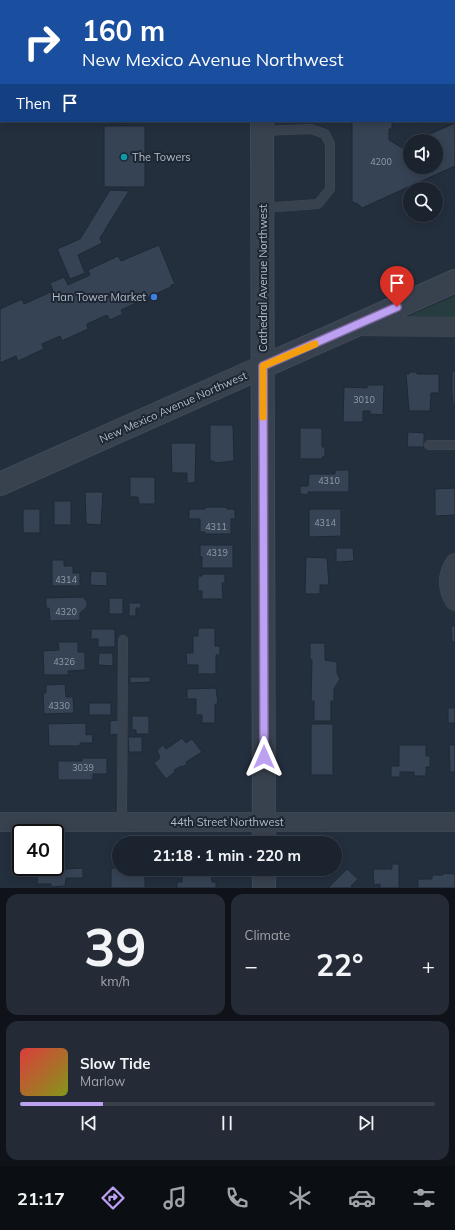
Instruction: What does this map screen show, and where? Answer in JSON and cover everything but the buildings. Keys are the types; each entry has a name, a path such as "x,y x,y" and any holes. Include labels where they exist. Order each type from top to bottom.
{"street":[{"name":"Cathedral Avenue Northwest","path":"262,126 264,832"},
{"name":"New Mexico Avenue Northwest","path":"0,484 455,281"},
{"path":"355,326 455,327"},
{"path":"455,563 451,569 449,579 449,590 455,601"},
{"name":"44th Street Northwest","path":"0,822 122,822 264,832 455,822"},
{"path":"264,876 264,888"}],"lane":[{"path":"262,126 311,125 325,134 330,144 330,189 318,204 262,208"},
{"path":"429,445 455,445"},
{"path":"122,822 123,640"}],"green space":[{"path":"455,296 455,322 408,318 409,316"}],"slow traffic":[{"path":"263,417 263,366 315,344"}],"place":[{"name":"The Towers","path":"124,157"},
{"name":"Han Tower Market","path":"154,297"}],"route":[{"path":"264,757 263,366 397,307"}]}
